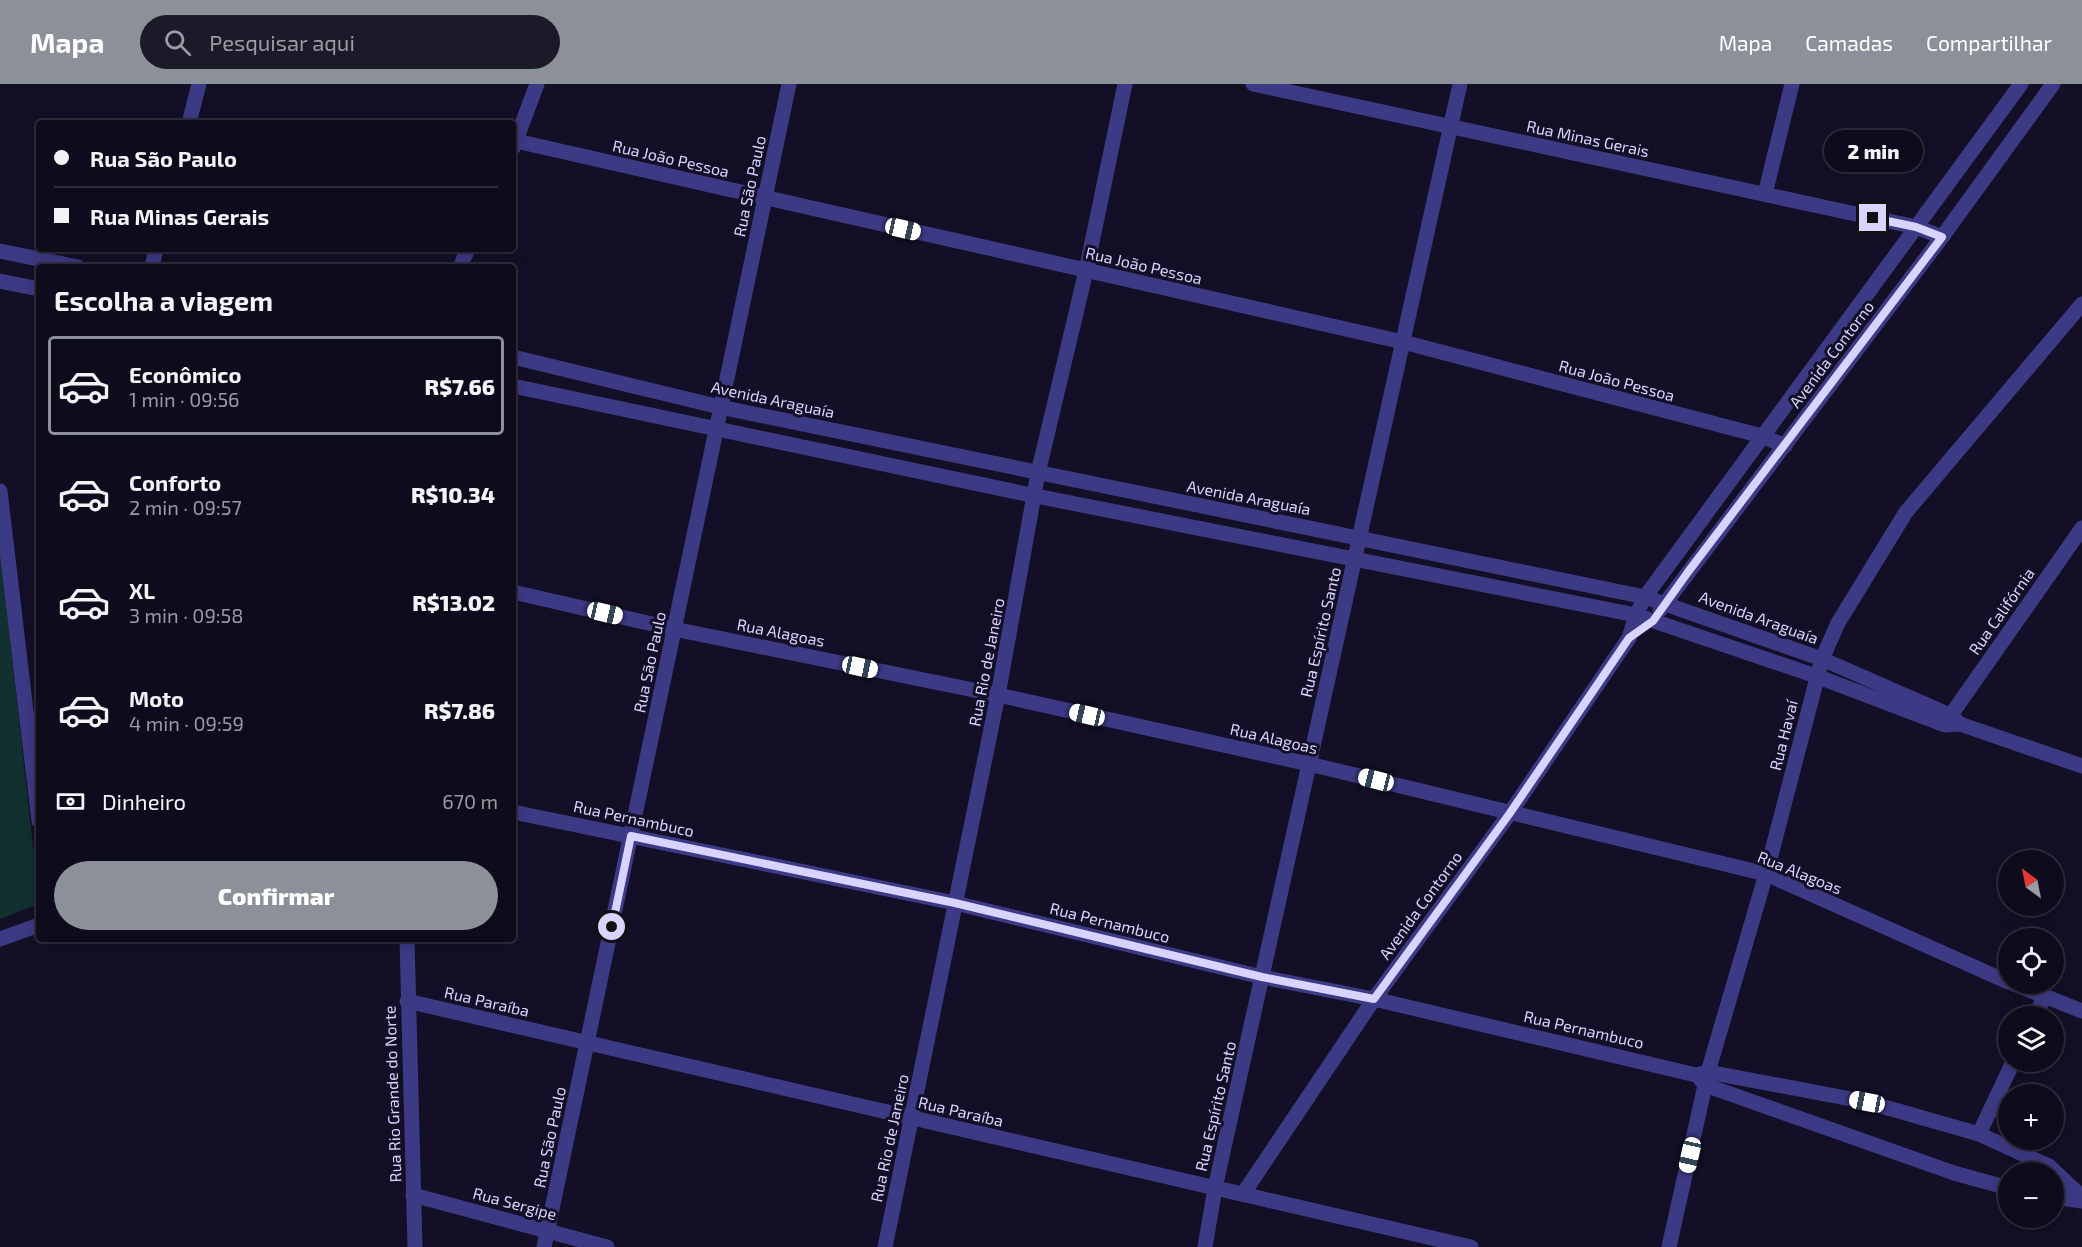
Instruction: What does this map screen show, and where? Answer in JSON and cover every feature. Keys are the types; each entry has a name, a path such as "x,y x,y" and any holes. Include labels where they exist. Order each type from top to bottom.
{"street":[{"path":"190,120 199,84"},
{"path":"516,140 537,84"},
{"name":"Rua São Paulo","path":"544,1247 789,84"},
{"name":"Rua Rio de Janeiro","path":"885,1247 998,695 1036,496 1038,473 1086,271 1125,84"},
{"name":"Rua Minas Gerais","path":"1253,84 1916,227 1942,237"},
{"name":"Rua Espírito Santo","path":"1205,1247 1215,1188 1460,84"},
{"path":"1765,194 1792,84"},
{"name":"Avenida Contorno","path":"1243,1194 1374,999 1510,813 1629,638 1636,615 1645,597 2021,84"},
{"name":"Avenida Contorno","path":"1629,638 1653,621 1942,237 2053,84"},
{"name":"Rua João Pessoa","path":"516,145 765,198 1403,342 1762,436 1785,446"},
{"path":"0,251 63,264"},
{"path":"0,281 36,288"},
{"name":"Rua Havaí","path":"1669,1247 1703,1077 1766,874 1822,659 1838,623 1906,512 2082,304"},
{"name":"Avenida Araguaía","path":"516,358 720,407 1645,597 1822,659 1952,722"},
{"name":"Avenida Araguaía","path":"516,387 1036,496 1636,615 2082,766"},
{"path":"654,415 659,392"},
{"path":"0,491 36,796"},
{"name":"Rua Califórnia","path":"1952,722 2080,534"},
{"name":"Rua Alagoas","path":"516,593 674,629 998,695 1309,764 1766,874 1998,977"},
{"name":"Rua Pernambuco","path":"516,813 955,903 1262,977 1374,999 1703,1077 1867,1102 1979,1134 2049,1166 2082,1199"},
{"path":"0,939 36,926"},
{"name":"Rua Rio Grande do Norte","path":"407,942 415,1247"},
{"path":"2037,994 2082,1011"},
{"path":"2040,1006 2044,997"},
{"name":"Rua Paraíba","path":"407,1001 1471,1247"},
{"path":"1979,1134 2008,1072"},
{"name":"Rua Pernambuco","path":"1703,1077 1954,1173 1998,1185"},
{"name":"Rua Sergipe","path":"413,1195 607,1247"},
{"name":"Rua Pernambuco","path":"2064,1198 2082,1199"}],"green space":[{"path":"0,549 36,877 36,905 0,919"}],"route":[{"path":"612,927 631,836 955,903 1262,977 1374,999 1510,813 1629,638 1653,621 1942,237 1916,227 1873,218"}]}
